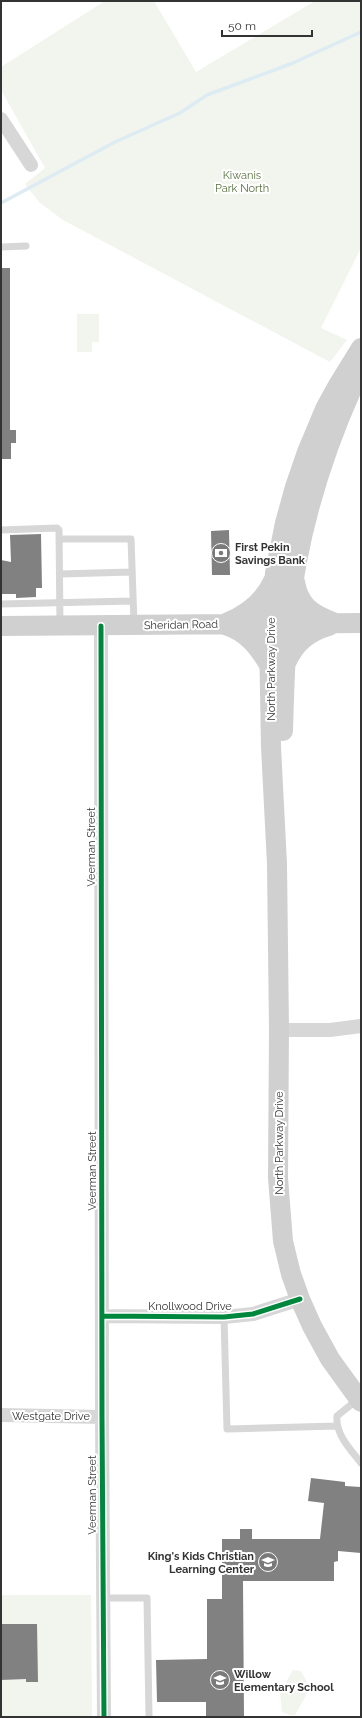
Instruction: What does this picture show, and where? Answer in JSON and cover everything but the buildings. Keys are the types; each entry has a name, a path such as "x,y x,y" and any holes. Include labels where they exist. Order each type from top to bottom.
{"main road":[{"name":"North Parkway Drive","path":"360,1400 330,1359 312,1326 300,1299 285,1253 279,1205 277,664 279,623 285,578 285,523 307,452 330,399 361,348"},
{"name":"North Parkway Drive","path":"285,578 309,508 321,464 341,413 361,369"},
{"path":"223,624 236,619 257,604 270,588 285,578 307,608 337,624"},
{"name":"Sheridan Road","path":"1,626 361,623"},
{"path":"223,624 234,627 255,643 277,664 306,636 321,628 337,624"}],"street":[{"path":"1,119 31,165"},
{"name":"Veerman Street","path":"100,626 104,1717"},
{"path":"279,1030 330,1030 361,1026"},
{"name":"Knollwood Drive","path":"102,1316 224,1317 253,1314 300,1299"},
{"name":"Westgate Drive","path":"1,1415 102,1416"}],"lane":[{"path":"1,246 26,246"},
{"path":"1,530 58,528 60,626"},
{"path":"59,539 129,538 131,541 134,625"},
{"path":"60,574 132,572"},
{"path":"1,604 60,604 133,601"},
{"path":"224,1317 228,1429 338,1426"},
{"path":"360,1400 337,1416 341,1435 361,1463"},
{"path":"103,1598 147,1598 149,1717"}],"green space":[{"name":"Kiwanis Park North","path":"105,1 154,1 196,72 315,1 361,1 361,248 321,328 347,340 330,362 63,220 39,202 25,184 45,168 1,90 1,67"},
{"path":"77,314 99,314 99,342 92,342 92,352 77,352"},
{"path":"1,1595 91,1595 92,1717 1,1717"},
{"path":"293,1670 301,1671 310,1688 295,1715 290,1715 282,1712 280,1692"}],"waterway":[{"path":"1,203 115,142 180,113 207,95 293,63 361,32"}],"cycle path":[{"path":"101,626 104,1717"},
{"path":"102,1316 224,1317 253,1314 300,1299"}],"place":[{"name":"First Pekin Savings Bank","path":"221,553"},
{"name":"King's Kids Christian Learning Center","path":"268,1562"},
{"name":"Willow Elementary School","path":"220,1680"}]}
